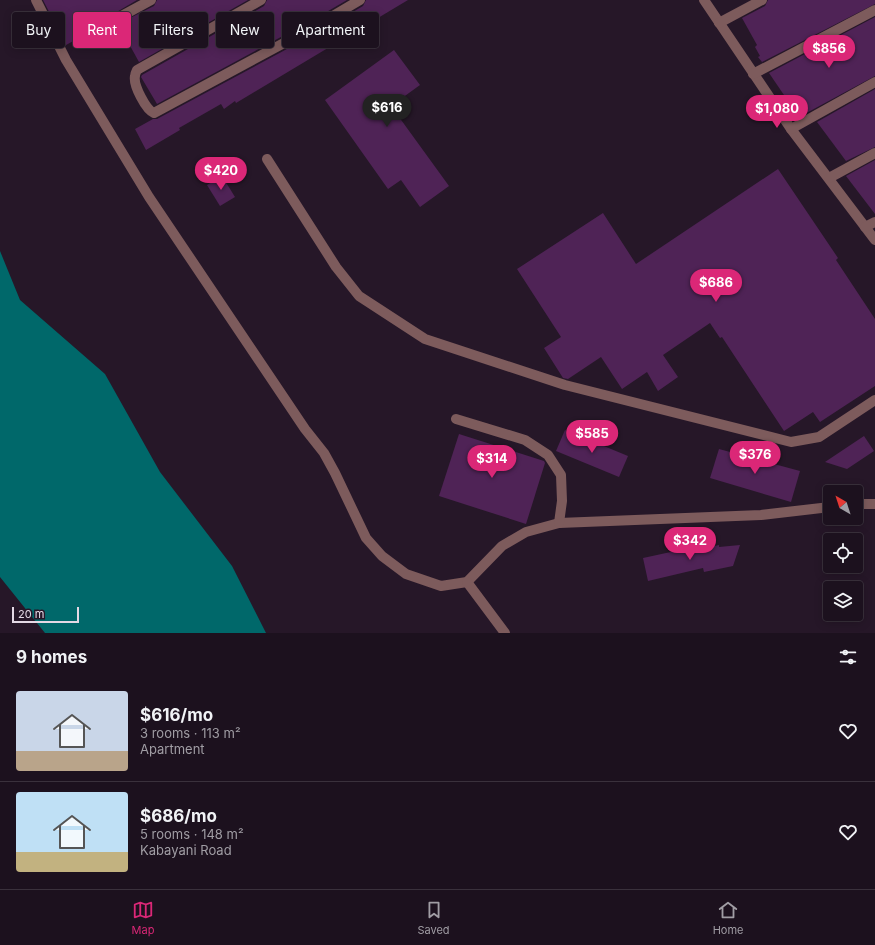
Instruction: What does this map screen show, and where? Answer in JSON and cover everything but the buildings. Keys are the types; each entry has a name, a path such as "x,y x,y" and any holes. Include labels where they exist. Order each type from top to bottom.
{"street":[{"path":"36,0 66,60 149,197 305,429 324,453 336,473 366,538 382,556 406,574 441,586 467,582 502,546 526,532 559,523 761,515 823,508"},
{"path":"129,12 151,0"},
{"path":"261,0 137,70 134,77 144,105 154,113 321,23 360,0"},
{"path":"704,0 791,129 875,240"},
{"path":"719,23 762,0"},
{"path":"753,74 875,10"},
{"path":"791,129 875,82"},
{"path":"829,178 875,153"},
{"path":"267,159 336,267 359,296 425,339 565,385 791,442 819,437 875,400"},
{"path":"865,227 875,222"},
{"path":"456,419 525,440 548,455 561,475 562,501 559,523"},
{"path":"863,504 875,504"},
{"path":"467,582 505,633"}],"shaded area":[{"path":"0,251 20,300 105,374 160,472 232,566 266,633 45,633 0,577"}]}
